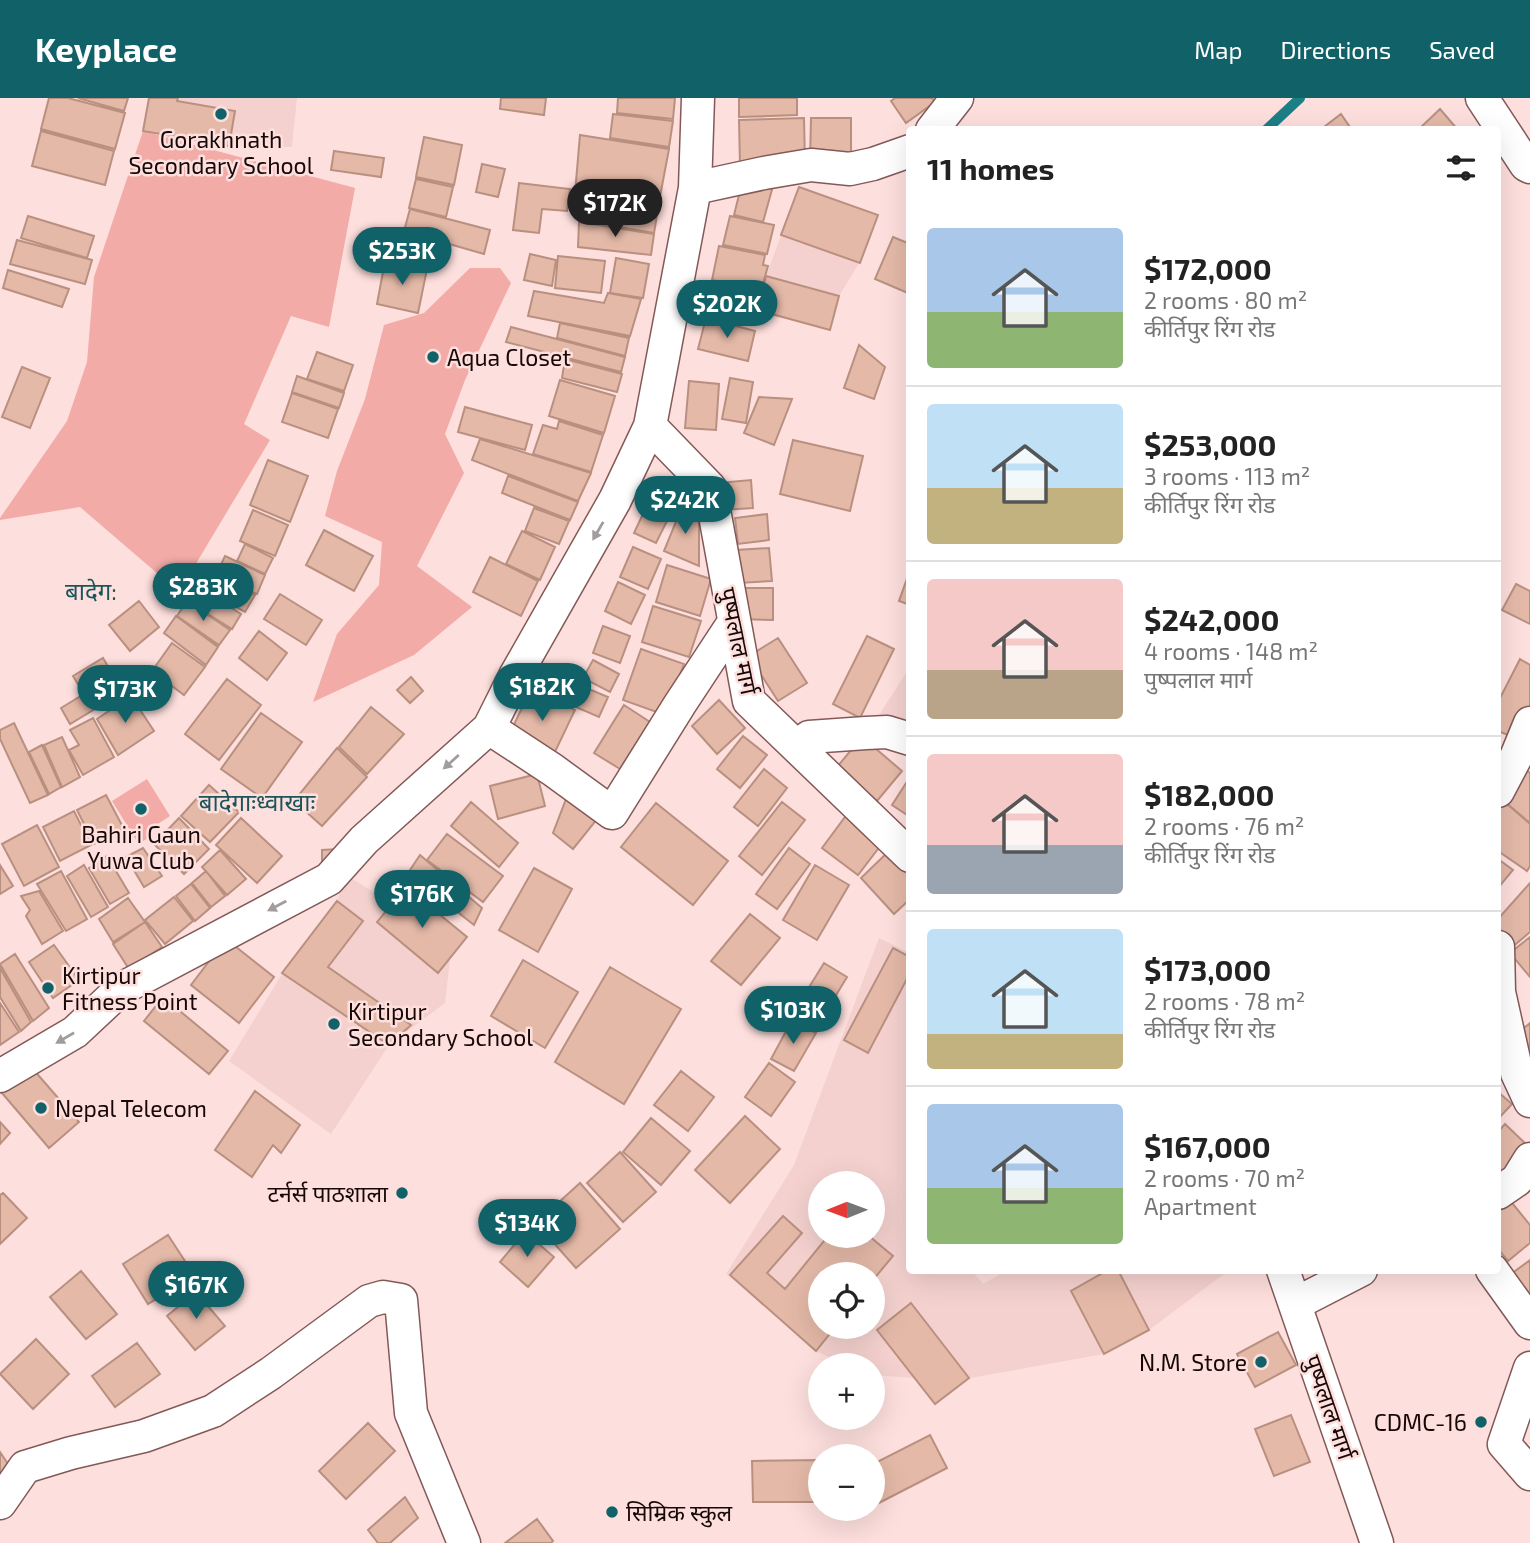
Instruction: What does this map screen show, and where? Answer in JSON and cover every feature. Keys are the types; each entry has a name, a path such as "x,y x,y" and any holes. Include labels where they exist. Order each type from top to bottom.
{"street":[{"path":"0,1076 75,1032 121,989 329,879 364,840 489,728 515,676 615,500 650,426 695,188 698,98"},
{"path":"935,126 957,98"},
{"path":"1482,98 1500,126"},
{"path":"1501,127 1530,167"},
{"path":"695,188 811,165 850,169 906,152"},
{"name":"पुष्पलाल मार्ग","path":"650,426 710,488 749,701 906,852"},
{"path":"489,728 612,813 734,622"},
{"path":"1501,785 1530,723"},
{"path":"797,747 809,737 887,732 906,738"},
{"path":"1501,1001 1517,1073 1530,1101"},
{"path":"1501,1191 1517,1180 1530,1158"},
{"name":"पुष्पलाल मार्ग","path":"1284,1274 1377,1543"},
{"path":"1295,1304 1353,1274"},
{"path":"1495,1274 1530,1323"},
{"path":"0,1503 25,1467 144,1436 213,1411 271,1373 369,1301 383,1297 401,1300 411,1413 464,1543"},
{"path":"1530,1368 1504,1444 1530,1474"}],"shaded area":[{"name":"Gorakhnath Secondary School","path":"149,98 297,98 292,147 229,146 143,131"},
{"path":"143,131 355,188 329,327 291,316 244,424 270,440 179,592 80,507 0,520 67,421 87,362 94,277"},
{"path":"799,187 878,215 863,257 839,296 830,330 757,310 766,276"},
{"path":"470,268 500,268 511,283 465,380 445,434 464,473 417,566 472,607 414,655 313,702 337,634 379,585 382,542 325,516 337,471 365,399 384,325 424,313"},
{"path":"906,673 906,725 879,715"},
{"name":"Bahiri Gaun Yuwa Club","path":"147,779 170,816 147,831 150,837 143,841 141,838 136,840 112,801"},
{"name":"Kirtipur Secondary School","path":"346,875 387,900 451,951 445,1003 389,1045 331,1134 229,1061 282,974 337,901"},
{"path":"879,938 906,951 906,1274 975,1274 983,1284 1001,1274 1224,1274 1149,1330 1104,1354 954,1381 885,1376 885,1353 816,1351 726,1274 794,1165"}],"building":[{"path":"49,98 68,98 125,113 115,149 41,129"},
{"path":"78,98 128,98 124,111"},
{"path":"149,98 178,98 177,101 235,111 229,146 143,131"},
{"path":"501,98 546,98 544,115 500,109"},
{"path":"618,98 675,98 673,119 617,113"},
{"path":"739,98 797,98 797,115 739,117"},
{"path":"895,98 932,98 935,102 906,123 891,101"},
{"path":"1440,109 1455,126 1422,126"},
{"path":"613,114 673,121 669,147 610,138"},
{"path":"1341,114 1349,126 1325,126"},
{"path":"804,118 805,164 740,165 739,120"},
{"path":"811,118 851,118 851,161 810,161"},
{"path":"41,131 114,151 105,185 32,166"},
{"path":"580,135 669,149 658,207 575,193"},
{"path":"424,137 462,145 454,185 416,177"},
{"path":"334,151 384,158 381,177 331,170"},
{"path":"482,164 505,169 498,197 476,192"},
{"path":"776,175 763,222 734,215 743,179"},
{"path":"416,179 453,187 446,217 409,208"},
{"path":"519,183 570,189 567,211 542,209 539,233 513,230"},
{"path":"799,187 878,215 860,263 781,235"},
{"path":"583,196 658,209 654,233 579,220"},
{"path":"410,209 490,230 484,254 404,231"},
{"path":"28,216 94,236 87,258 21,238"},
{"path":"730,216 774,225 767,254 723,245"},
{"path":"579,222 654,234 651,255 578,247"},
{"path":"893,237 906,242 906,292 875,279"},
{"path":"17,240 92,260 85,284 10,264"},
{"path":"719,246 765,255 763,265 768,266 761,290 712,280"},
{"path":"530,254 556,260 552,286 524,280"},
{"path":"558,256 605,261 601,293 555,288"},
{"path":"616,258 649,264 643,298 610,293"},
{"path":"385,261 427,269 418,313 377,304"},
{"path":"8,270 69,289 62,307 3,288"},
{"path":"766,276 839,296 830,330 757,310"},
{"path":"715,282 755,290 747,324 707,315"},
{"path":"534,291 604,303 608,293 641,299 630,336 528,316"},
{"path":"706,318 755,331 748,361 698,349"},
{"path":"560,323 629,338 625,356 557,338"},
{"path":"511,327 625,357 621,372 506,342"},
{"path":"859,345 885,367 874,399 844,388"},
{"path":"317,352 353,365 344,391 307,379"},
{"path":"565,359 622,374 617,392 562,378"},
{"path":"22,367 50,378 30,428 2,417"},
{"path":"297,376 344,393 339,408 292,392"},
{"path":"730,378 753,382 746,423 722,419"},
{"path":"560,380 615,396 604,433 549,416"},
{"path":"689,381 719,384 716,430 685,428"},
{"path":"292,393 338,409 328,438 282,422"},
{"path":"759,397 792,399 774,445 744,433"},
{"path":"465,407 532,425 525,450 458,432"},
{"path":"559,421 603,435 591,472 533,454 543,425 557,429"},
{"path":"480,439 591,473 578,501 472,460"},
{"path":"793,440 863,456 850,511 780,494"},
{"path":"268,460 308,476 290,522 250,505"},
{"path":"508,476 578,502 570,520 502,493"},
{"path":"751,480 753,508 722,510 719,483"},
{"path":"658,482 681,493 656,543 634,533"},
{"path":"686,497 699,521 699,566 664,551"},
{"path":"534,508 569,521 559,544 525,531"},
{"path":"253,510 288,525 275,556 240,541"},
{"path":"767,514 769,540 738,544 735,518"},
{"path":"324,530 373,556 354,591 306,565"},
{"path":"522,531 555,547 540,580 506,564"},
{"path":"245,544 273,558 265,574 237,561"},
{"path":"633,547 661,559 648,589 620,577"},
{"path":"769,548 772,581 739,583 736,550"},
{"path":"225,556 265,575 257,594 216,575"},
{"path":"490,557 538,581 521,616 473,592"},
{"path":"667,565 711,579 700,616 656,602"},
{"path":"209,572 255,595 245,612 202,589"},
{"path":"906,581 906,604 899,601"},
{"path":"618,582 645,595 631,624 605,611"},
{"path":"1516,584 1530,591 1530,624 1502,610"},
{"path":"738,588 773,588 773,620 738,619"},
{"path":"202,589 241,614 232,629 192,604"},
{"path":"280,594 322,620 306,645 264,619"},
{"path":"139,601 159,627 130,651 109,625"},
{"path":"187,601 230,630 219,645 177,616"},
{"path":"653,606 701,621 689,657 642,642"},
{"path":"176,616 218,647 206,665 164,633"},
{"path":"603,626 630,636 620,663 593,653"},
{"path":"259,631 287,653 267,680 239,658"},
{"path":"867,636 894,649 860,718 833,704"},
{"path":"778,638 807,683 778,701 749,656"},
{"path":"172,643 205,667 184,695 152,671"},
{"path":"641,649 684,664 665,715 623,700"},
{"path":"103,658 123,692 70,724 61,708 84,694 73,676"},
{"path":"1520,659 1530,665 1530,706 1513,737 1501,732 1501,696"},
{"path":"593,660 619,674 610,692 583,678"},
{"path":"411,677 423,691 410,703 397,690"},
{"path":"227,679 261,705 219,760 185,734"},
{"path":"579,685 608,697 599,717 571,705"},
{"path":"531,689 575,710 553,756 509,735"},
{"path":"131,696 154,731 118,755 97,719"},
{"path":"719,700 745,728 717,754 692,726"},
{"path":"624,705 650,722 620,769 594,753"},
{"path":"371,707 404,734 367,774 339,747"},
{"path":"261,713 302,742 262,798 221,769"},
{"path":"93,718 114,757 83,775 69,750 79,745 70,730"},
{"path":"14,723 48,795 30,803 0,739 0,730"},
{"path":"743,736 767,755 740,788 717,769"},
{"path":"62,737 80,777 62,787 44,745"},
{"path":"862,737 902,771 877,801 837,767"},
{"path":"42,745 61,787 49,794 29,752"},
{"path":"337,748 367,777 322,826 294,801"},
{"path":"1523,767 1530,773 1530,823 1501,799 1501,794"},
{"path":"764,769 787,788 758,826 734,807"},
{"path":"537,774 545,806 498,819 490,786"},
{"path":"906,783 906,814 892,805"},
{"path":"209,785 239,812 210,842 181,816"},
{"path":"568,794 598,818 573,849 553,833"},
{"path":"106,795 124,829 94,844 77,810"},
{"path":"1501,799 1530,824 1530,866 1527,871 1501,853"},
{"path":"471,802 518,843 499,867 451,826"},
{"path":"782,802 805,820 762,875 739,856"},
{"path":"656,803 728,861 693,905 621,847"},
{"path":"74,811 91,845 60,861 43,827"},
{"path":"848,813 884,841 858,875 822,848"},
{"path":"179,818 209,849 184,874 154,844"},
{"path":"241,818 282,856 257,883 216,845"},
{"path":"37,825 59,867 24,886 2,844"},
{"path":"447,834 503,876 483,902 427,860"},
{"path":"143,848 162,876 144,887 126,857"},
{"path":"789,848 810,864 777,909 756,894"},
{"path":"338,849 339,860 322,861 322,850"},
{"path":"220,850 246,879 227,895 202,867"},
{"path":"890,850 906,868 906,903 894,914 861,878"},
{"path":"420,855 482,908 474,925 408,873"},
{"path":"107,856 129,893 110,904 89,868"},
{"path":"1501,861 1513,870 1501,884"},
{"path":"0,865 13,886 0,894"},
{"path":"84,865 108,907 91,917 67,876"},
{"path":"815,865 849,885 817,940 783,920"},
{"path":"534,868 572,889 538,952 499,930"},
{"path":"61,871 87,919 66,931 37,884"},
{"path":"206,871 225,896 211,907 192,883"},
{"path":"1530,883 1530,932 1509,950 1501,942 1501,916"},
{"path":"191,884 210,908 195,921 176,896"},
{"path":"406,887 467,937 438,973 377,922"},
{"path":"39,891 63,931 42,944 26,916 30,910 21,896"},
{"path":"174,897 193,921 165,944 145,920"},
{"path":"128,898 145,922 113,942 99,919"},
{"path":"337,901 363,921 328,967 411,1025 389,1045 282,973"},
{"path":"750,914 780,938 741,985 711,961"},
{"path":"145,922 162,947 129,969 113,944"},
{"path":"1530,937 1530,977 1510,953"},
{"path":"226,939 274,977 239,1023 191,985"},
{"path":"54,945 79,980 53,998 29,962"},
{"path":"893,948 906,955 906,981 868,1053 844,1040"},
{"path":"15,954 49,1008 33,1021 0,964"},
{"path":"523,960 578,992 545,1048 491,1016"},
{"path":"824,963 847,977 818,1025 795,1010"},
{"path":"610,967 681,1009 624,1104 555,1062"},
{"path":"0,968 31,1022 21,1031 0,997"},
{"path":"163,997 228,1051 209,1074 144,1021"},
{"path":"0,1003 19,1032 0,1045"},
{"path":"792,1020 816,1033 794,1071 771,1059"},
{"path":"1530,1023 1530,1048 1518,1033"},
{"path":"769,1063 795,1082 771,1116 745,1097"},
{"name":"Nepal Telecom","path":"32,1068 79,1122 49,1148 2,1093"},
{"path":"681,1071 714,1097 688,1131 654,1105"},
{"path":"255,1091 300,1125 281,1153 273,1145 252,1177 215,1150"},
{"path":"1501,1095 1512,1104 1501,1116"},
{"path":"745,1116 780,1149 730,1203 695,1170"},
{"path":"651,1118 690,1151 661,1185 623,1152"},
{"path":"0,1122 10,1133 0,1144"},
{"path":"1505,1124 1530,1148 1501,1176 1501,1129"},
{"path":"620,1152 656,1192 623,1222 587,1183"},
{"path":"580,1183 620,1229 576,1268 536,1223"},
{"path":"3,1193 27,1218 0,1244 0,1195"},
{"path":"1508,1198 1530,1225 1530,1243 1508,1261 1501,1253 1501,1204"},
{"path":"783,1216 802,1233 767,1273 785,1289 818,1248 883,1248 893,1256 885,1266 885,1262 808,1262 808,1339 826,1339 816,1351 730,1275"},
{"path":"525,1232 554,1257 528,1287 500,1262"},
{"path":"168,1235 194,1275 148,1304 123,1264"},
{"path":"1530,1260 1530,1300 1511,1274"},
{"path":"81,1271 117,1314 86,1339 50,1297"},
{"path":"1101,1274 1120,1274 1149,1330 1104,1354 1071,1291"},
{"path":"196,1292 225,1326 195,1350 167,1316"},
{"path":"911,1303 969,1378 935,1404 884,1339 885,1324"},
{"path":"1278,1332 1296,1365 1255,1387 1237,1354"},
{"path":"36,1339 69,1374 33,1409 0,1374"},
{"path":"137,1343 160,1374 115,1407 92,1376"},
{"path":"1291,1415 1310,1462 1274,1476 1255,1429"},
{"path":"368,1423 395,1451 346,1499 319,1471"},
{"path":"930,1435 947,1468 885,1500 885,1458"},
{"path":"0,1452 10,1467 0,1474"},
{"path":"808,1460 808,1502 753,1502 752,1461"},
{"path":"405,1497 418,1518 390,1543 378,1543 368,1530"},
{"path":"537,1519 553,1541 551,1543 505,1543"}],"waterway":[{"path":"1270,126 1300,98"}],"place":[{"name":"Gorakhnath Secondary School","path":"221,114"},
{"name":"Aqua Closet","path":"433,357"},
{"name":"Bahiri Gaun Yuwa Club","path":"141,809"},
{"name":"Kirtipur Fitness Point","path":"48,988"},
{"name":"Kirtipur Secondary School","path":"334,1024"},
{"name":"Nepal Telecom","path":"41,1108"},
{"name":"टर्नर्स पाठशाला","path":"402,1193"},
{"name":"N.M. Store","path":"1261,1362"},
{"name":"CDMC-16","path":"1481,1422"},
{"name":"सिम्रिक स्कुल","path":"612,1512"}],"district":[{"name":"बादेग:","path":"91,590"},
{"name":"बादेगाःध्वाखाः","path":"257,801"}]}
